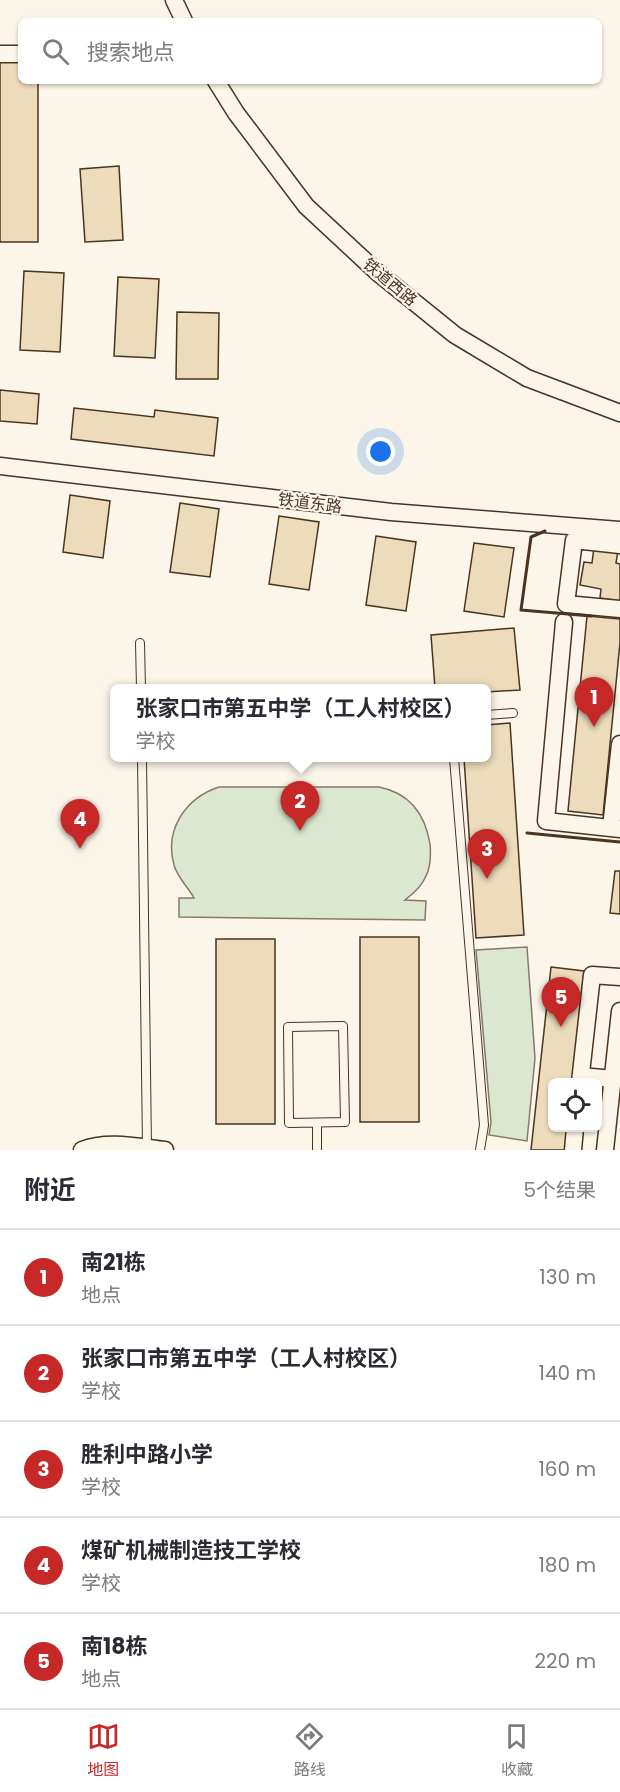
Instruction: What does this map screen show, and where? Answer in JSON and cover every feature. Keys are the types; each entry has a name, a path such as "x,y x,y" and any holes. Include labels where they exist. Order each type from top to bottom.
{"street":[{"path":"174,0 183,18"},
{"path":"0,54 18,54"},
{"name":"铁道西路","path":"218,84 236,113 306,206 377,272 455,335 527,378 620,414"},
{"name":"铁道东路","path":"0,466 391,512 620,530"},
{"path":"620,545 574,540 566,604 620,609"},
{"path":"564,622 546,821 616,828 620,744"},
{"path":"581,1078 592,975 620,977"},
{"path":"605,1150 620,1011"},
{"path":"602,1078 613,1078"},
{"path":"573,1150 575,1132"},
{"path":"82,1150 105,1145 165,1150"}],"lane":[{"path":"140,642 141,684"},
{"path":"491,715 513,713"},
{"path":"142,762 147,1148"},
{"path":"454,762 484,1125 480,1150"},
{"path":"343,1026 345,1122 317,1123 290,1123 288,1027 343,1026"},
{"path":"317,1123 317,1150"}],"green space":[{"path":"219,787 379,787 399,794 420,814 428,833 429,868 417,890 405,900 426,901 425,920 179,917 179,898 194,898 174,865 172,839 175,827 188,807 207,792"},
{"path":"527,947 535,1058 527,1141 489,1135 491,1122 476,950"}],"building":[{"path":"0,61 18,61 18,84 38,84 38,242 0,242"},
{"path":"119,166 123,240 85,242 80,169"},
{"path":"24,271 64,273 60,352 20,350"},
{"path":"118,277 159,279 155,358 114,356"},
{"path":"177,312 219,313 218,379 176,379"},
{"path":"0,390 39,394 37,424 0,421"},
{"path":"74,408 154,417 155,410 218,418 214,456 71,439"},
{"path":"70,495 110,501 103,558 63,552"},
{"path":"180,503 219,509 210,577 170,572"},
{"path":"279,516 319,522 309,590 269,584"},
{"path":"376,536 416,542 406,611 366,605"},
{"path":"474,543 514,548 504,617 464,611"},
{"path":"594,547 618,551 616,563 620,564 620,601 600,598 601,589 580,585 584,562 592,563"},
{"path":"587,616 620,619 620,643 603,815 568,811"},
{"path":"514,628 520,690 491,692 491,684 435,684 431,635"},
{"path":"510,723 524,935 476,938 464,762 491,762 491,725"},
{"path":"615,871 620,871 620,914 610,913"},
{"path":"360,937 419,937 419,1122 360,1122"},
{"path":"216,939 275,939 275,1124 216,1124"},
{"path":"551,967 584,971 572,1078 548,1078 548,1132 567,1132 565,1150 531,1150"}],"wall":[{"path":"545,531 531,537 521,610 591,616"},
{"path":"527,833 620,842"}],"place":[{"name":"南21栋","path":"594,727"},
{"name":"张家口市第五中学（工人村校区）","path":"300,831"},
{"name":"煤矿机械制造技工学校","path":"80,849"},
{"name":"胜利中路小学","path":"487,879"},
{"name":"南18栋","path":"561,1027"}]}
